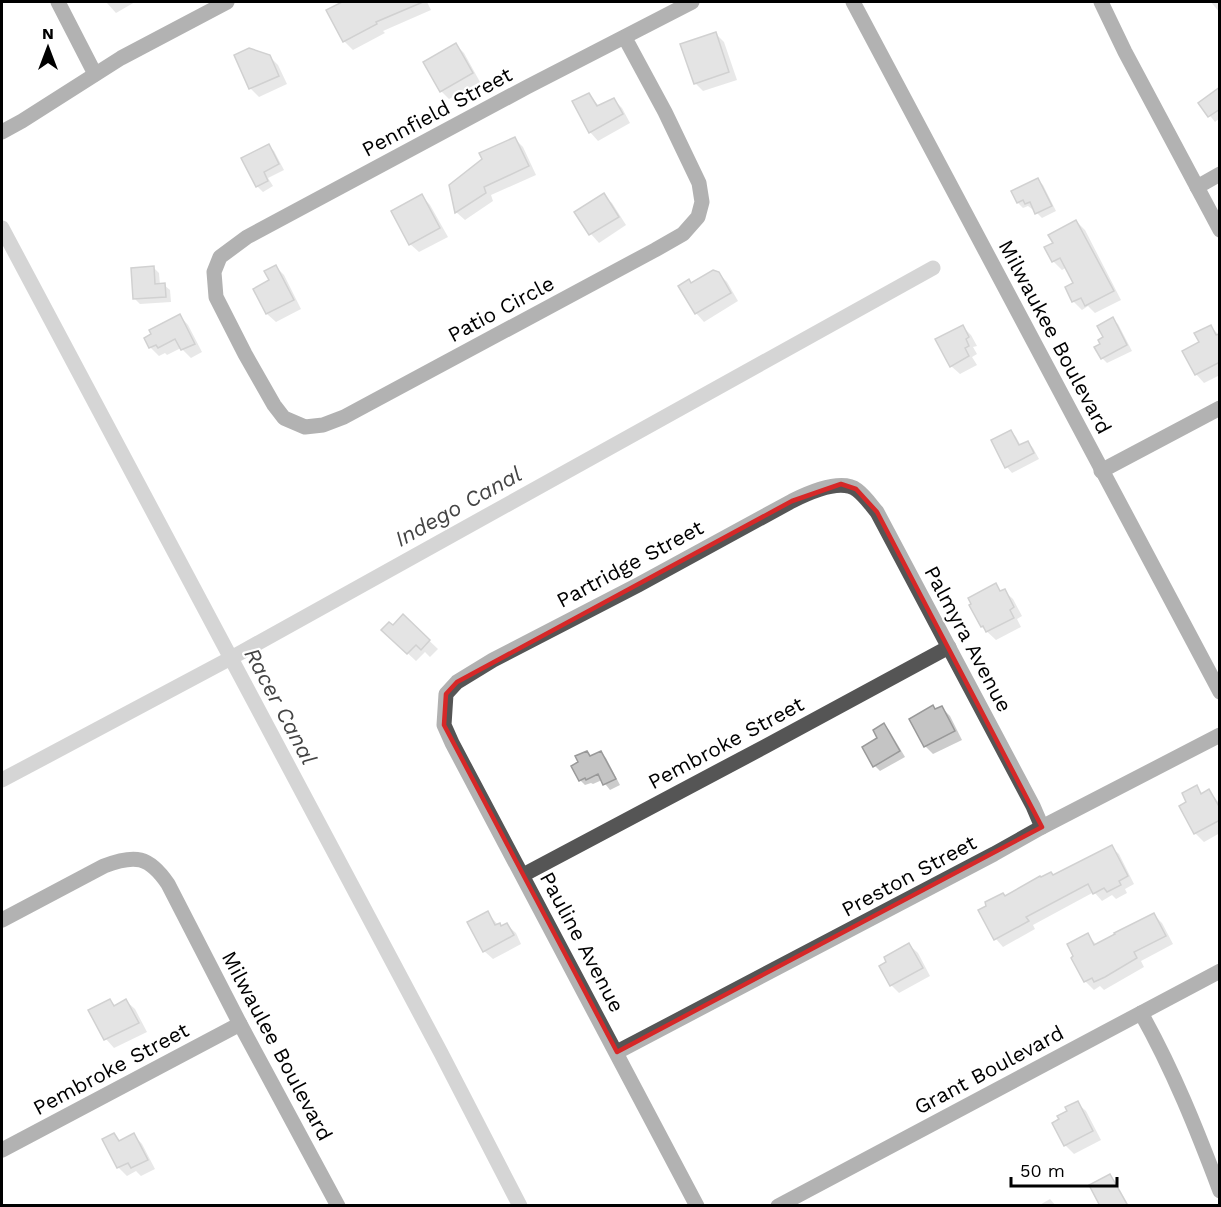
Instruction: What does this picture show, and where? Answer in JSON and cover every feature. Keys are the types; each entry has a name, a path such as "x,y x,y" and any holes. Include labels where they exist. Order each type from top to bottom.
{"street":[{"path":"58,2 95,74"},
{"path":"2,132 130,53 227,2"},
{"name":"Pennfield Street","path":"214,272 220,257 247,237 527,87 692,2"},
{"name":"Milwaukee Boulevard","path":"853,2 1220,692"},
{"path":"1105,3 1131,63 1220,230"},
{"name":"Patio Circle","path":"214,272 216,297 223,314 274,405 284,418 305,427 323,425 360,408 655,250 683,234 698,217 702,202 699,183 665,112 624,38"},
{"path":"1197,187 1220,174"},
{"path":"1101,471 1220,408"},
{"name":"Palmyra Avenue","path":"841,484 856,489 877,512 1042,827"},
{"name":"Partridge Street","path":"446,694 457,682 475,671 582,612 638,585 792,501 809,493 841,484"},
{"name":"Pembroke Street","path":"523,874 766,747 949,647"},
{"name":"Pauline Avenue","path":"446,694 444,725 452,743 697,1206"},
{"name":"Preston Street","path":"617,1052 1220,735"},
{"name":"Milwaulee Boulevard","path":"2,920 121,859 141,859 158,869 168,884 336,1205"},
{"name":"Grant Boulevard","path":"778,1206 1220,971"},
{"path":"1141,1013 1170,1067 1199,1134 1220,1191"},
{"name":"Pembroke Street","path":"2,1150 240,1024"}],"highlighted area":[{"path":"841,484 856,489 877,512 1042,827 617,1052 444,725 446,694 457,682 792,501"}],"building":[{"path":"342,2 423,2 376,22 377,24 343,42 326,10"},
{"path":"716,32 729,72 694,84 680,44"},
{"path":"456,43 473,73 440,92 423,62"},
{"path":"249,48 270,55 279,76 249,89 234,55"},
{"path":"1220,87 1220,109 1208,117 1198,103"},
{"path":"589,93 597,106 614,98 623,114 589,133 572,101"},
{"path":"515,137 529,166 484,187 486,193 455,213 449,185 482,159 479,153"},
{"path":"269,144 279,164 264,172 268,181 256,187 241,158"},
{"path":"1038,178 1052,206 1035,214 1030,202 1025,204 1023,200 1017,203 1011,191"},
{"path":"604,193 619,217 589,235 574,212"},
{"path":"422,194 440,228 409,245 391,211"},
{"path":"1076,220 1114,291 1085,306 1081,298 1072,302 1065,287 1073,283 1060,258 1052,262 1044,247 1053,243 1048,235"},
{"path":"276,265 294,300 266,314 253,289 269,280 264,271"},
{"path":"154,266 155,284 165,283 166,297 133,299 131,268"},
{"path":"713,270 719,272 731,293 695,314 678,286 689,279 691,283"},
{"path":"180,314 195,344 181,350 175,339 158,348 156,345 149,348 144,338 151,334 149,330"},
{"path":"1113,317 1127,345 1101,359 1094,347 1100,344 1098,340 1103,337 1097,326"},
{"path":"963,325 969,337 966,339 969,346 965,348 969,356 950,367 935,339"},
{"path":"1211,325 1216,335 1220,334 1220,362 1195,375 1182,351 1199,342 1194,333"},
{"path":"1011,430 1019,445 1028,441 1034,453 1005,468 991,440"},
{"path":"996,583 1000,591 1005,589 1014,607 1010,610 1014,618 986,632 969,605 971,604 968,598"},
{"path":"403,614 430,640 421,650 416,645 407,654 381,630 389,622 393,625"},
{"path":"933,705 935,709 942,706 955,731 924,747 909,719"},
{"path":"884,723 900,751 873,767 862,747 877,738 873,730"},
{"path":"587,751 590,756 601,751 616,779 603,785 598,774 579,781 571,766 578,762 575,756"},
{"path":"1197,785 1201,794 1209,789 1220,808 1220,820 1194,834 1179,806 1186,802 1182,793"},
{"path":"1112,845 1128,876 1119,881 1121,885 1107,892 1104,888 1093,894 1088,884 1026,917 1029,921 994,940 978,910 986,906 985,902 1003,893 1005,896 1040,876 1051,872 1053,875"},
{"path":"488,911 495,925 500,923 501,926 507,923 514,935 483,952 467,922"},
{"path":"1154,913 1166,936 1134,952 1137,958 1105,977 1094,982 1092,978 1084,982 1071,958 1073,956 1067,944 1088,933 1094,945"},
{"path":"909,943 923,968 890,986 879,966 886,962 884,957"},
{"path":"110,999 114,1006 126,999 139,1023 104,1040 88,1010"},
{"path":"1078,1101 1093,1131 1064,1146 1052,1123 1059,1119 1057,1116 1067,1111 1065,1107"},
{"path":"114,1133 119,1141 134,1133 148,1160 131,1168 128,1163 117,1168 102,1139"},
{"path":"1110,1174 1128,1206 1100,1206 1089,1185"}],"waterway":[{"name":"Racer Canal","path":"2,228 520,1206"},
{"name":"Indego Canal","path":"2,780 231,658 933,268"}]}
